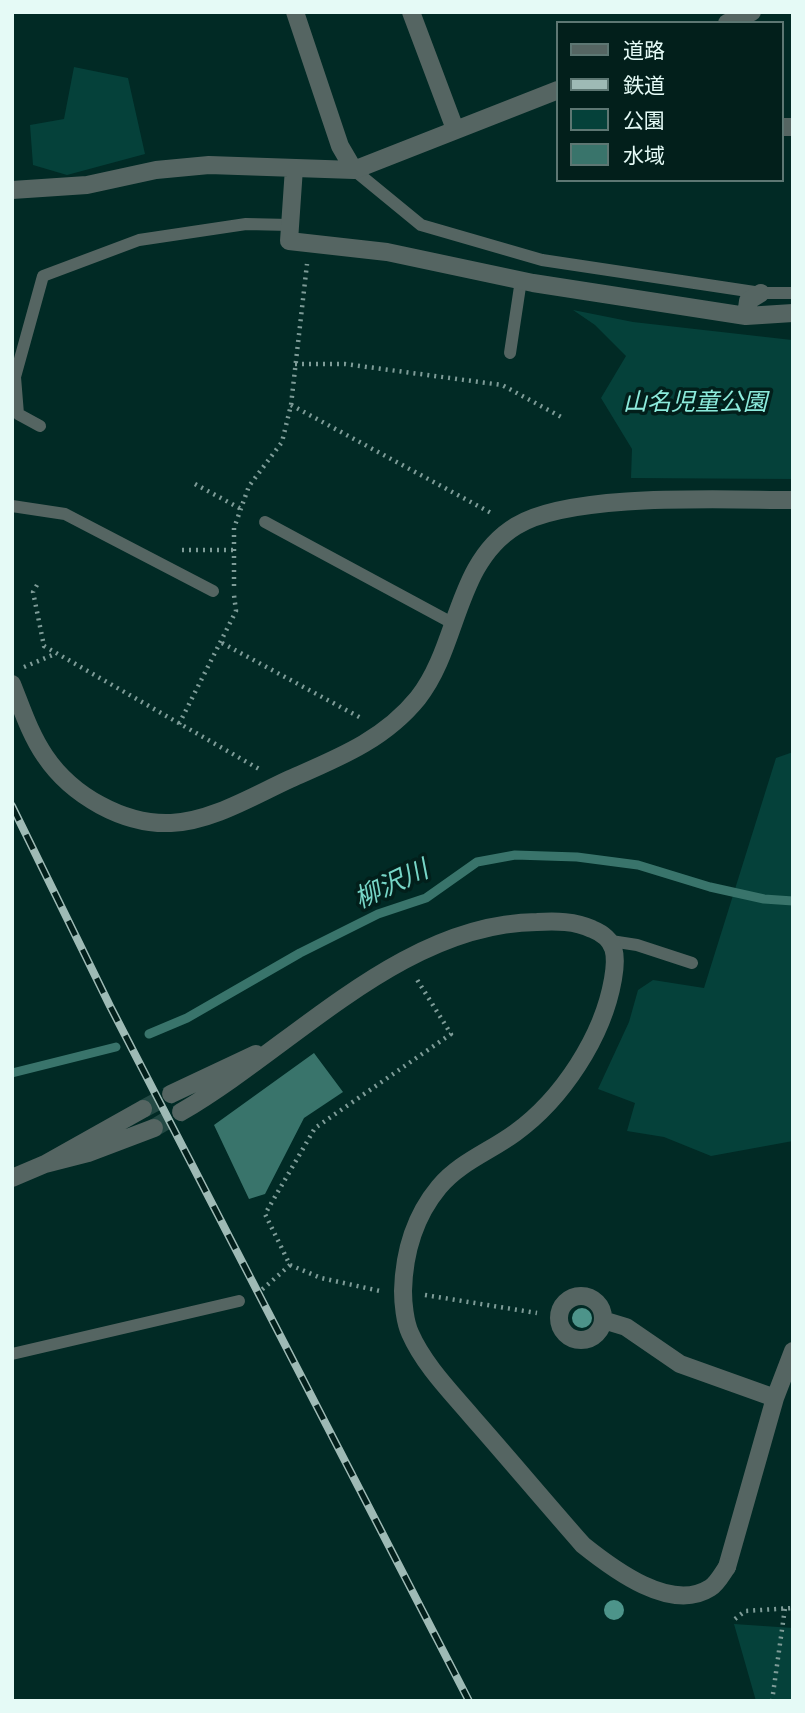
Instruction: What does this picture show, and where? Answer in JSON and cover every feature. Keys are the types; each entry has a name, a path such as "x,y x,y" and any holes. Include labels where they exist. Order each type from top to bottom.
{"street":[{"path":"295,12 340,146 354,170"},
{"path":"411,12 455,129"},
{"path":"732,21 752,12"},
{"path":"12,190 87,185 156,170 209,165 354,170 556,91"},
{"path":"294,168 289,241 387,252 521,280 746,316 793,313"},
{"path":"746,316 748,301 761,293"},
{"path":"16,676 29,729 46,758 70,784 104,807 136,819 172,823 210,815 359,749 392,725 418,697 437,668 464,592 483,557 515,526 552,512 592,504 793,500"},
{"path":"181,1112 223,1087 273,1048 404,959 459,933 521,922 550,921 592,929 611,941 617,958 610,995 589,1044 571,1073 533,1118 514,1134 458,1168 424,1208 407,1255 403,1293 409,1331 441,1380 583,1545 607,1564 675,1596 692,1596 712,1587 727,1567 775,1398 793,1351"},
{"path":"170,1094 236,1062 273,1048"},
{"path":"12,1178 45,1164 143,1109"},
{"path":"45,1164 88,1153 154,1128"},
{"path":"603,1320 626,1327 680,1364 775,1398"}],"lane":[{"path":"354,170 421,225 542,260 761,293 793,293"},
{"path":"40,426 18,414 15,377 43,276 139,240 246,224 290,225"},
{"path":"510,354 521,280"},
{"path":"12,506 65,514 213,590"},
{"path":"265,522 454,624"},
{"path":"611,941 637,945 692,963"},
{"path":"12,1354 239,1301"}],"path":[{"path":"179,724 236,611 234,528 249,486 282,442 291,405 307,261"},
{"path":"295,364 345,364 502,385 565,419"},
{"path":"291,405 500,518"},
{"path":"195,484 241,509"},
{"path":"181,550 234,550"},
{"path":"37,585 33,592 44,646 265,773"},
{"path":"222,643 368,722"},
{"path":"16,676 56,654"},
{"path":"380,1291 321,1278 290,1265 266,1220 265,1213 315,1128 451,1034 414,974"},
{"path":"239,1301 258,1294 290,1265"},
{"path":"424,1295 537,1314"},
{"path":"772,1701 785,1608"},
{"path":"735,1619 745,1611 793,1608"}],"green space":[{"path":"74,67 128,78 145,154 67,175 33,165 30,125 64,119"},
{"name":"山名児童公園","path":"573,310 633,322 792,340 792,479 631,478 632,449 601,398 626,356 595,325"},
{"path":"793,752 793,1141 711,1156 664,1137 627,1131 635,1103 598,1089 629,1022 638,990 653,980 704,988 776,758"},
{"path":"734,1624 793,1628 793,1701 756,1701"}],"water":[{"path":"314,1053 343,1092 304,1118 265,1194 249,1199 214,1125"}],"waterway":[{"name":"柳沢川","path":"149,1034 187,1018 300,953 378,914 426,898 477,862 515,855 577,857 638,865 710,887 764,899 793,901"},
{"name":"柳沢川","path":"12,1073 116,1047"}],"tunnel":[{"path":"143,1109 171,1094"},
{"path":"154,1128 181,1112"}],"railway":[{"path":"12,806 110,1006 469,1701"}]}
